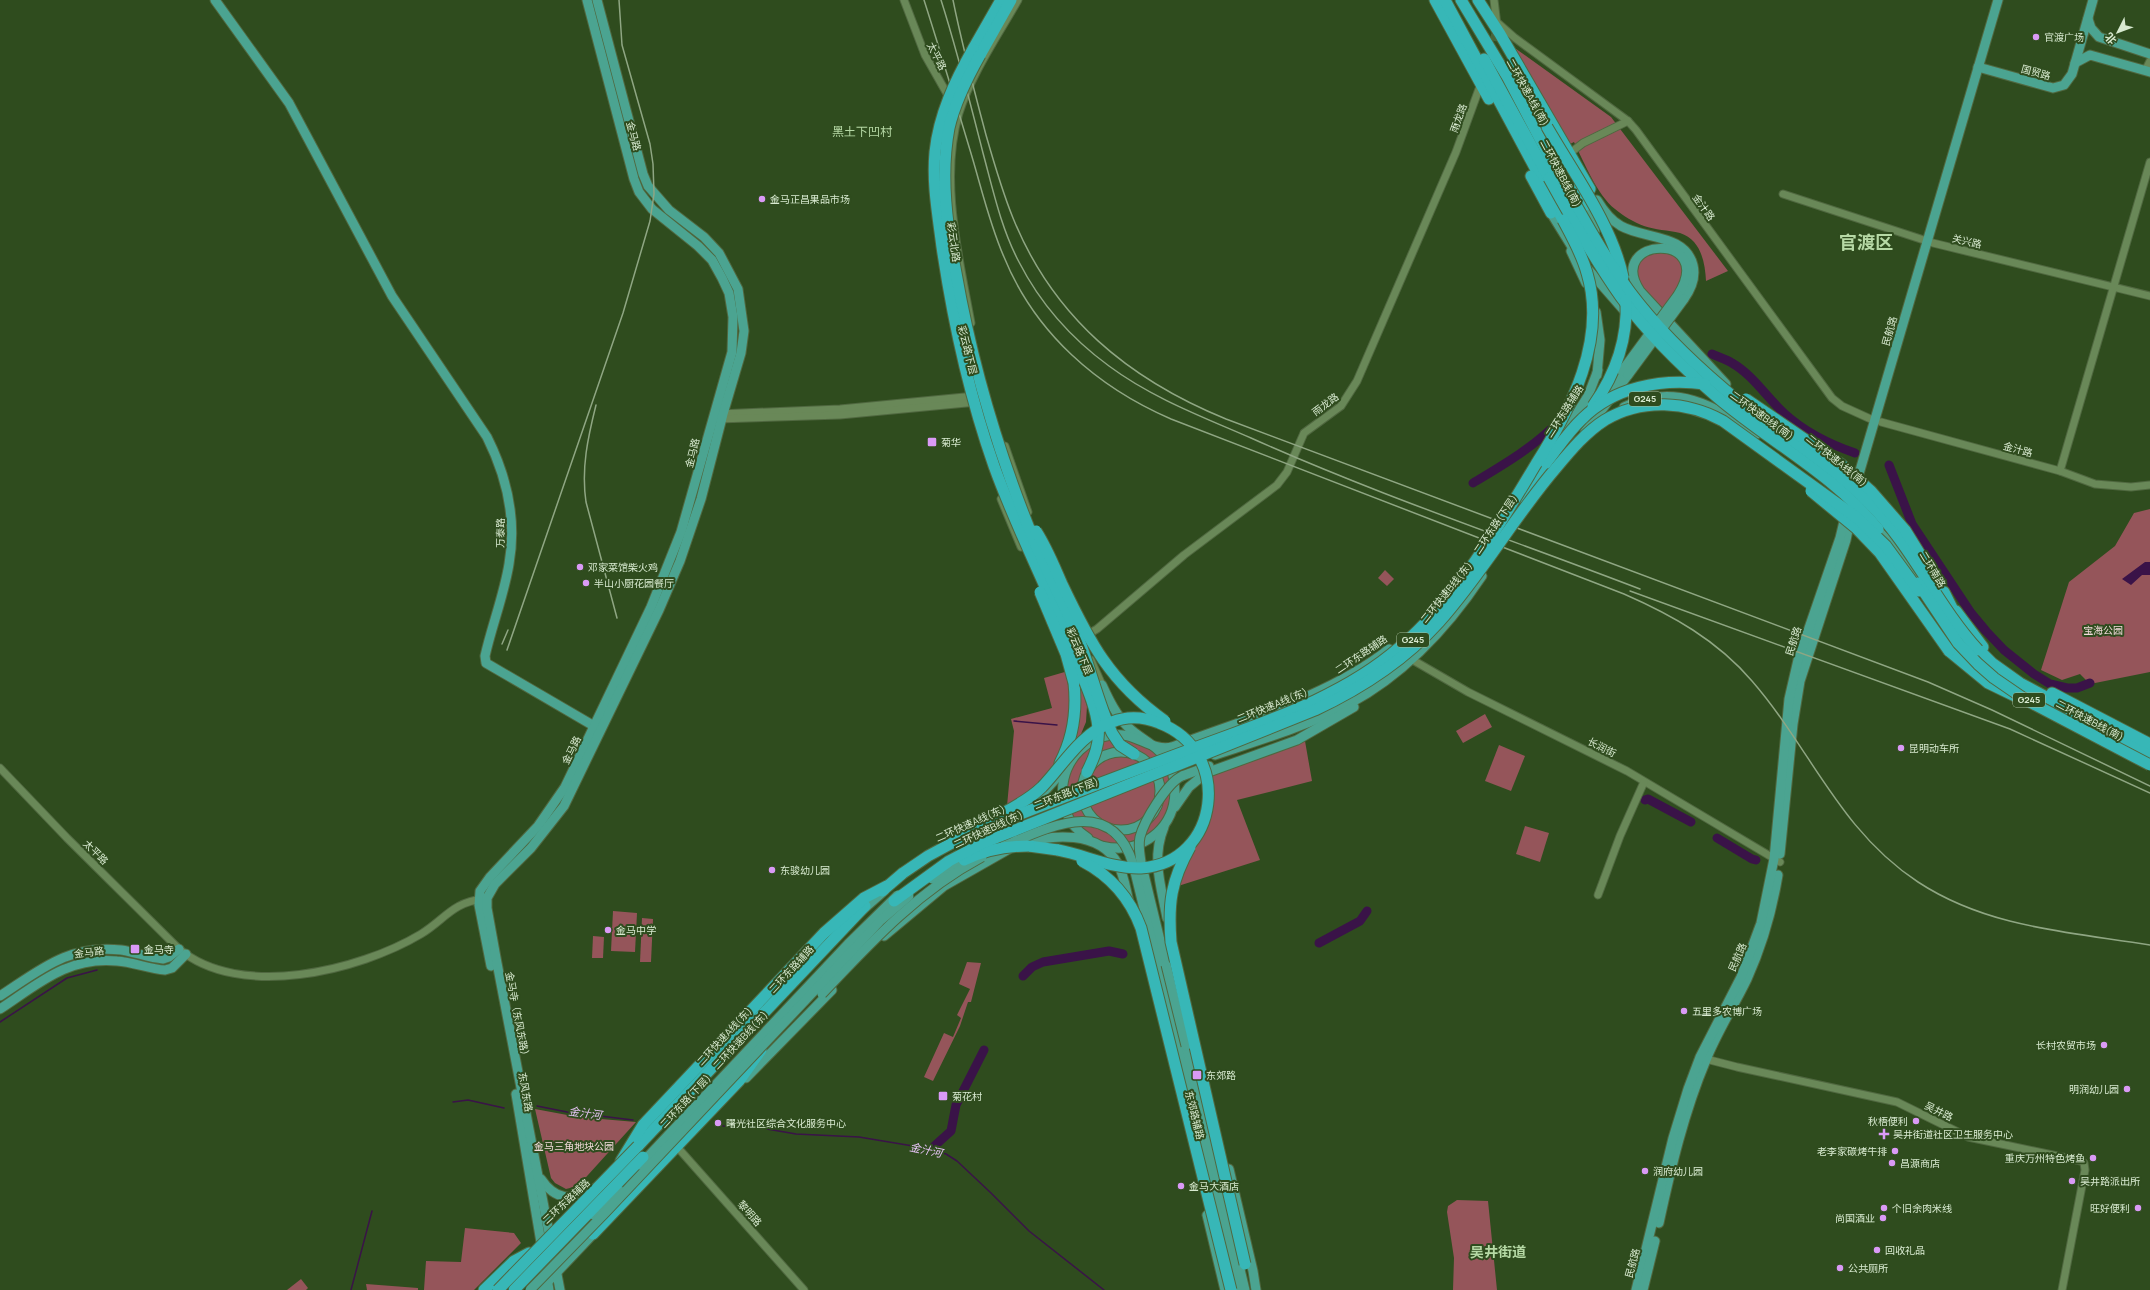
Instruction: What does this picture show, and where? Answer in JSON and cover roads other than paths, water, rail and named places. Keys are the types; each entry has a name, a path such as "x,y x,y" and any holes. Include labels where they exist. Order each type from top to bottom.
{"highway":[{"name":"彩云北路","path":"1001,0 958,77 947,100 936,150 934,180 947,282 957,334 981,424 1010,492"},
{"name":"彩云北路","path":"1010,492 989,417 963,312 950,242 944,176 950,127 957,102 967,79 1012,0"},
{"path":"1434,0 1551,213"},
{"path":"1447,0 1563,220 1584,264 1591,292 1593,319 1588,354 1573,394 1557,428 1509,512"},
{"name":"二环快速B线(南)","path":"1447,0 1540,149 1589,248 1634,313 1672,354 1717,397 1818,472 1864,512 1897,553 1964,650 1985,671 2014,692 2150,764"},
{"name":"二环快速A线(南)","path":"1461,0 1508,78 1540,149 1601,248 1646,311 1691,359 1724,389 1824,464 1871,505 1901,541 1954,620 1978,650 1992,663 2020,683 2150,754"},
{"path":"1465,0 1501,49 1597,200"},
{"path":"1478,0 1500,34 1615,249 1625,288 1626,318 1621,349 1605,387 1520,512"},
{"path":"1550,126 1568,156 1586,205"},
{"path":"1509,512 1568,434 1598,406 1624,392 1656,383 1678,382 1710,385 1732,392 1756,405 1827,454 1857,477 1878,498 1901,524 1968,629 1993,656 2024,678 2150,744"},
{"path":"1520,512 1552,471 1582,438 1599,424 1613,416 1634,408 1657,405 1680,405 1705,412 1723,421 1777,459 1863,524 1894,556 1939,620 1964,650"},
{"path":"1705,412 1732,430 1863,535 1888,563 1937,636 1949,651 1971,670 2001,691 2058,715"},
{"path":"1010,492 1043,543 1102,660 1129,693 1181,733 1203,763 1210,788 1208,810 1173,882 1169,907 1171,942 1245,1264"},
{"path":"1010,492 1082,647 1110,729 1120,745 1134,754"},
{"path":"1010,492 1040,591 1066,654 1074,683 1074,724 1066,751 1055,772"},
{"path":"1010,492 1065,631 1095,713 1098,729 1098,743 1087,772"},
{"name":"二环快速A线(东)","path":"498,1290 597,1189 851,920 887,886 928,856 965,836 1252,726 1311,702 1356,680 1394,652 1431,616 1456,587 1509,512"},
{"name":"二环快速B线(东)","path":"514,1290 730,1068 818,974 872,920 904,893 949,861 989,840 1315,710 1369,682 1407,653 1440,621 1464,592 1520,512"},
{"path":"1944,592 1963,631 1978,650"},
{"path":"2020,683 2038,692 2079,707"},
{"path":"965,836 1028,798 1055,772 1067,756 1088,736 1103,726 1121,720 1137,718 1156,722 1175,730 1189,742"},
{"path":"904,893 964,860 990,850 1020,846 1038,846 1113,865 1144,867 1159,864 1176,855 1196,836"},
{"path":"1058,850 1083,861 1106,876 1124,895 1137,917 1147,949 1231,1290"},
{"path":"612,1173 637,1133 651,1117 824,933 864,898 887,886"},
{"path":"593,1234 739,1081 775,1028 818,974"},
{"path":"484,1290 510,1265 529,1253"}],"main road":[{"path":"216,0 283,94 300,121 401,304"},
{"path":"220,0 286,92 303,119 401,304"},
{"name":"金马路","path":"483,899 495,884 531,848 564,806 598,738 680,561 701,499 717,416 732,352 734,332 729,293 712,260 698,246 652,209 639,192 634,179 587,0"},
{"name":"金马路","path":"483,899 480,891 490,877 538,826 555,803 650,607 674,552 717,416 741,353 743,314 738,289 719,253 704,236 669,210 648,186 643,174 597,0"},
{"name":"民航路","path":"1636,1290 1673,1138 1703,1058 1746,980 1759,950 1775,894 1777,860 1792,724 1800,681 1846,540 1851,507 1878,422 1981,68 1998,0"},
{"name":"民航路","path":"1981,68 2004,0"},
{"name":"国贸路","path":"1981,68 2053,88 2060,87 2068,81 2075,63 2093,0"},
{"path":"2088,19 2091,28 2099,37 2150,54"},
{"path":"2075,63 2090,55 2150,72"},
{"path":"1549,473 1681,297 1692,285 1694,275 1693,264 1686,252 1672,242 1631,231 1618,225 1607,214 1597,200"},
{"path":"1586,205 1599,240 1636,296 1678,345 1727,385"},
{"path":"1549,473 1584,413 1592,394 1598,370 1600,340 1594,304 1576,262 1551,213"},
{"path":"1551,213 1583,263 1647,336 1702,391 1757,434"},
{"name":"二环南路","path":"1681,297 1686,274 1686,266 1681,257 1672,250 1663,247 1650,249 1642,254 1636,262 1633,270 1638,288 1727,385 1828,460 1858,486 1894,525 1953,621 1984,658 2008,678 2031,692 2150,754"},
{"name":"万泰路","path":"401,304 490,435 499,453 512,493 516,525 514,555 490,651 490,661 595,723"},
{"name":"二环东路辅路","path":"1148,743 1162,748 1176,746 1324,689 1352,674 1380,656 1419,623 1458,580 1576,416 1593,387 1598,370"},
{"name":"G245","path":"1549,473 1604,420 1629,404 1656,397 1673,396 1695,400 1722,412 1757,434"},
{"name":"二环南路","path":"1757,434 1815,476 1891,544 1953,634 1975,660 2004,684 2058,715 2150,764"},
{"name":"二环东路(下层)","path":"1437,628 1442,617 1549,473"},
{"name":"二环东路(下层)","path":"530,1290 605,1213 866,936 892,910 918,889 978,851 1058,815 1320,717 1354,701 1437,628 1468,597 1549,473"},
{"name":"G245","path":"1380,656 1396,646 1422,635 1442,617"},
{"name":"G245","path":"1088,696 1092,715 1091,729 1086,741 1071,760 1062,782 1061,795 1064,809 1074,827 1094,843 1110,848 1133,847 1154,836 1169,818 1189,787 1200,777 1301,738 1359,704 1388,685 1413,661 1437,628"},
{"name":"二环东路(下层)","path":"519,1290 611,1198 853,940 888,904 911,885 959,854 1011,827 1147,773 1310,713 1344,698 1413,661"},
{"name":"G245","path":"1102,685 1112,706 1123,721 1148,743"},
{"path":"918,889 953,874 1005,846 1063,822 1085,821 1117,830 1129,830 1142,823 1152,813 1167,788 1178,778 1289,737 1359,704"},
{"path":"1071,760 1088,743 1111,734 1129,735 1148,743 1164,757 1173,774 1175,793 1169,818"},
{"path":"1137,863 1140,837 1158,801 1158,781 1148,764 1134,754 1118,751 1108,753 1098,759 1087,772 1082,788 1084,800 1093,816 1122,840 1137,863 1238,1290"},
{"name":"二环东路辅路","path":"490,1290 612,1173 877,897 908,871 934,854 1013,813 1045,791 1071,760"},
{"name":"东郊路辅路","path":"1169,818 1157,850 1158,876 1179,970 1250,1259 1256,1290"},
{"path":"540,1290 549,1286 557,1274 593,1234 612,1219 788,1033 877,943 938,890 1007,850 1033,841 1055,838 1078,838 1094,843"},
{"name":"东郊路辅路","path":"1094,843 1114,858 1122,876 1202,1188 1224,1290"},
{"path":"788,1033 822,994 895,919 953,874 978,851"},
{"name":"金马寺（东风东路）","path":"483,899 487,908 498,971 540,1178 549,1232"},
{"name":"东风东路","path":"483,899 549,1286"},
{"name":"金马路","path":"0,996 53,961 77,952 105,949 122,950 163,959 182,951"},
{"name":"金马路","path":"0,1009 47,977 72,965 90,961 117,961 166,970 172,968 182,951"},
{"path":"1162,966 1179,970"},
{"path":"1162,966 1186,1046 1245,1290"},
{"path":"1186,1046 1192,1019"},
{"name":"民航路","path":"1643,1290 1679,1140 1703,1058"},
{"path":"540,1178 554,1194 564,1197 583,1195 599,1186"},
{"path":"549,1232 560,1290"},
{"path":"1245,1264 1251,1290"}],"street":[{"name":"太平路","path":"904,0 925,55 947,93 958,117"},
{"name":"彩云路下层","path":"996,0 947,93 933,146 930,177 942,277 952,326 971,400 1006,511 1088,696"},
{"name":"彩云路下层","path":"1018,0 977,71 958,117 950,159 955,235 974,339 990,398 1036,532 1058,588 1102,685"},
{"name":"金汁路","path":"1494,0 1497,24 1628,121 1832,398 1842,406 1878,422 2060,471 2095,484 2131,487 2150,485"},
{"path":"2150,61 2147,67 2150,72"},
{"name":"雨龙路","path":"1066,645 1097,629 1184,554 1276,485 1287,472 1304,433 1341,406 1348,399 1378,335 1459,145 1480,89"},
{"path":"1574,150 1583,143 1628,121"},
{"path":"2060,471 2150,162"},
{"name":"关兴路","path":"1783,194 1930,242 2150,296"},
{"path":"717,416 840,415 990,398"},
{"name":"长润街","path":"1413,661 1473,695 1583,748 1777,860"},
{"name":"太平路","path":"0,768 182,951 220,971 253,976 274,976 331,970 368,960 420,934 448,912 461,904 483,899"},
{"path":"1598,895 1620,836 1644,782"},
{"name":"吴井路","path":"1703,1058 1897,1102 1968,1137 2081,1161 2084,1163 2085,1170 2062,1290"},
{"name":"黎明路","path":"679,1149 804,1290"}],"waterway":[{"path":"1712,354 1727,360 1740,368 1778,408 1801,427 1827,442 1855,453"},
{"path":"1473,483 1528,448 1558,422"},
{"path":"1889,465 1912,524 1971,613 1986,631 2004,650 2034,674 2050,684 2067,688 2077,688 2090,683"},
{"path":"1014,721 1057,725"},
{"path":"1645,800 1648,799 1691,822"},
{"path":"1717,838 1756,860"},
{"path":"1319,943 1360,921 1367,911"},
{"path":"1023,976 1032,967 1043,962 1109,951 1123,954"},
{"path":"0,1022 67,978 97,970"},
{"path":"931,1149 951,1131 956,1105 984,1050"},
{"name":"金汁河","path":"453,1102 468,1100 504,1108"},
{"name":"金汁河","path":"537,1106 567,1112 633,1120"},
{"name":"金汁河","path":"723,1126 767,1129 796,1134 859,1137 931,1149 946,1154 957,1161 1029,1231 1104,1290"},
{"name":"金汁河","path":"351,1290 372,1211"}],"tunnel":[{"path":"1491,51 1496,28"}],"railway":[{"path":"507,650 623,313 650,221 654,194 653,164 650,144 622,45 619,0"},
{"path":"924,0 990,218 1004,257 1017,284 1033,310 1051,333 1071,354 1094,374 1118,391 1171,419 1624,594 1676,620 1693,630 1724,653 1752,681 1773,707 1846,813 1867,838 1891,861 1918,882 1945,897 2001,919 2030,926 2150,945"},
{"path":"941,0 958,57 990,181 1007,236 1027,277 1047,306 1070,332 1095,355 1125,377 1160,397 1299,459 1396,498 1640,589"},
{"path":"953,0 968,68 995,166 1013,218 1030,253 1049,286 1072,315 1098,341 1126,364 1157,385 1190,403 1226,419 1928,682 1992,710 2150,786"},
{"path":"596,405 586,453 584,477 586,502 617,618"},
{"path":"1630,591 2010,729 2150,793"},
{"path":"502,644 508,630"}],"place":[{"name":"官渡广场","path":"2036,37"},
{"name":"金马正昌果品市场","path":"762,199"},
{"name":"菊华","path":"932,442"},
{"name":"邓家菜馆柴火鸡","path":"580,567"},
{"name":"半山小厨花园餐厅","path":"586,583"},
{"name":"昆明动车所","path":"1901,748"},
{"name":"东骏幼儿园","path":"772,870"},
{"name":"金马中学","path":"608,930"},
{"name":"金马寺","path":"135,949"},
{"name":"五里多农博广场","path":"1684,1011"},
{"name":"长村农贸市场","path":"2104,1045"},
{"name":"东郊路","path":"1197,1075"},
{"name":"明润幼儿园","path":"2127,1089"},
{"name":"菊花村","path":"943,1096"},
{"name":"秋梧便利","path":"1916,1121"},
{"name":"曙光社区综合文化服务中心","path":"718,1123"},
{"name":"吴井街道社区卫生服务中心","path":"1884,1134"},
{"name":"老李家碳烤牛排","path":"1895,1151"},
{"name":"重庆万州特色烤鱼","path":"2093,1158"},
{"name":"昌源商店","path":"1892,1163"},
{"name":"润府幼儿园","path":"1645,1171"},
{"name":"吴井路派出所","path":"2072,1181"},
{"name":"金马大酒店","path":"1181,1186"},
{"name":"个旧余肉米线","path":"1884,1208"},
{"name":"旺好便利","path":"2138,1208"},
{"name":"尚国酒业","path":"1883,1218"},
{"name":"回收礼品","path":"1877,1250"},
{"name":"公共厕所","path":"1840,1268"}],"district":[{"name":"黑土下凹村","path":"862,132"},
{"name":"官渡区","path":"1866,243"},
{"name":"吴井街道","path":"1498,1252"}],"park label":[{"name":"宝海公园","path":"2103,630"},
{"name":"金马三角地块公园","path":"574,1146"}]}
